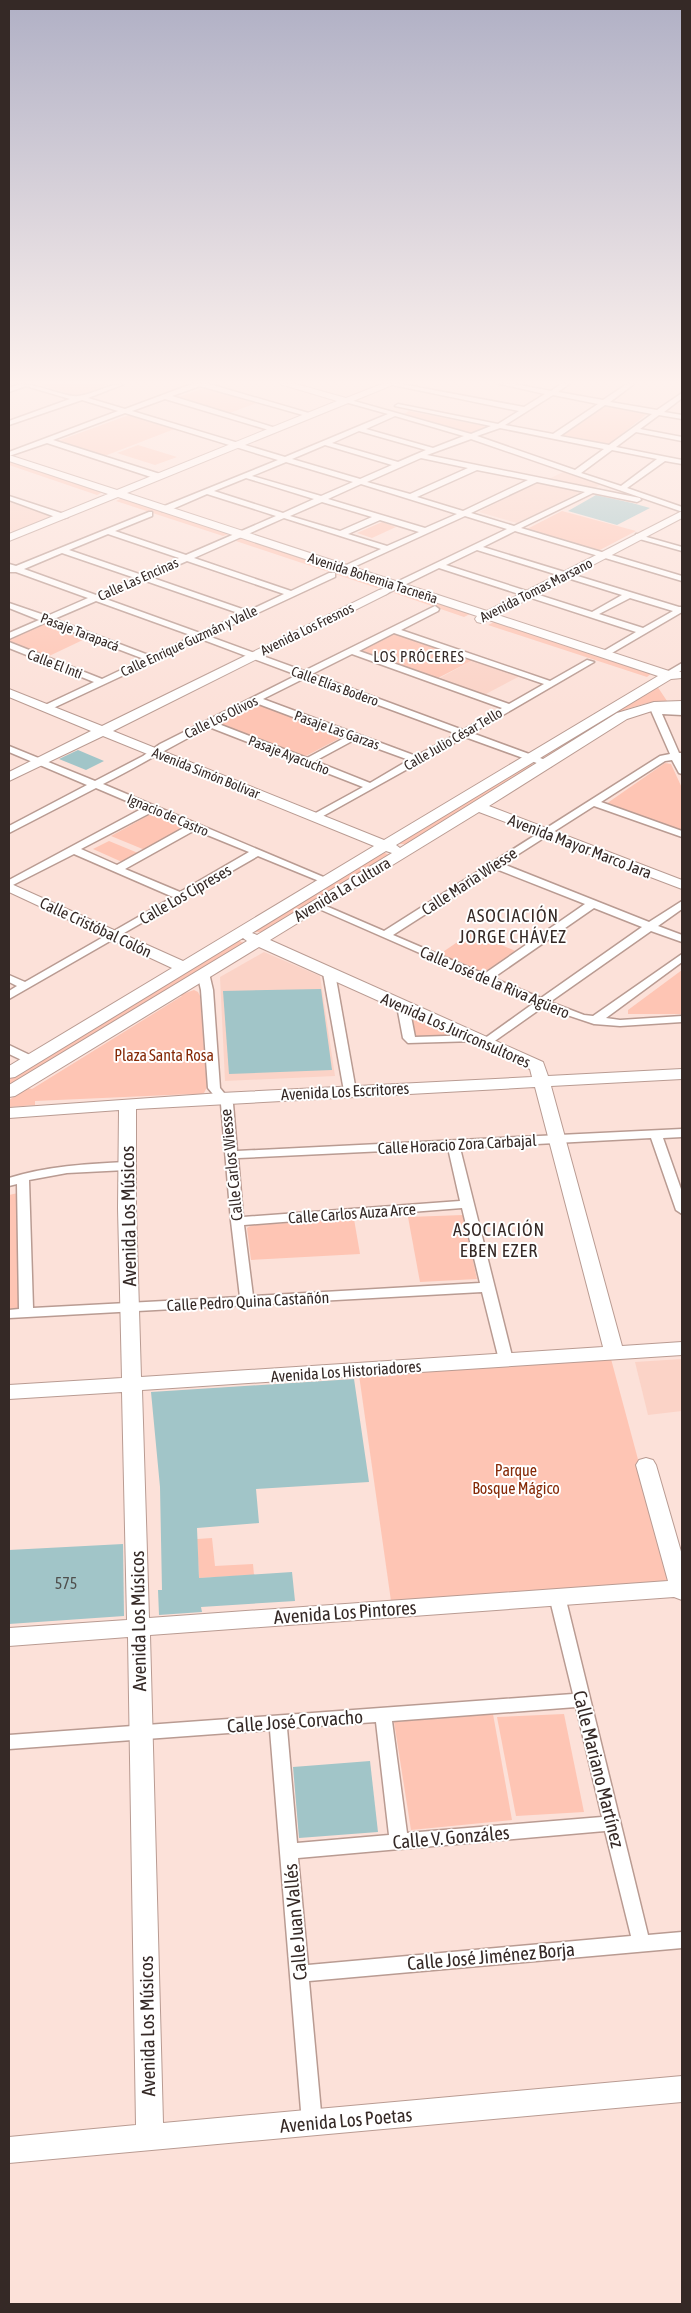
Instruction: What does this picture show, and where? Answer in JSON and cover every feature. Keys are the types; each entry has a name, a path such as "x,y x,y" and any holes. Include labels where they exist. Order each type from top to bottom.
{"street":[{"name":"Avenida Bohemia Tacneña","path":"85,492 590,662 673,677"},
{"name":"Avenida Bohemia Tacneña","path":"113,492 673,677"},
{"path":"165,509 208,492 388,549"},
{"path":"299,492 425,531"},
{"name":"Calle Las Encinas","path":"9,636 338,492"},
{"path":"393,492 682,579"},
{"path":"410,497 421,492"},
{"path":"345,569 510,492"},
{"name":"Avenida Los Fresnos","path":"9,777 590,492"},
{"path":"596,492 681,511"},
{"path":"633,492 681,511"},
{"path":"9,538 64,517 116,493"},
{"path":"9,499 64,517"},
{"name":"Avenida Tomas Marsano","path":"474,622 640,536 681,511"},
{"path":"11,569 149,514"},
{"path":"341,534 379,517"},
{"path":"107,532 291,594"},
{"path":"640,536 682,549"},
{"path":"476,547 681,610"},
{"path":"62,550 248,614"},
{"path":"438,566 642,631"},
{"name":"Calle Elías Bodero","path":"11,569 200,636 548,764"},
{"name":"Calle Enrique Guzmán y Valle","path":"46,708 332,574"},
{"path":"592,615 629,595"},
{"name":"Pasaje Tarapacá","path":"9,605 151,659"},
{"name":"Calle Los Olivos","path":"9,830 208,723 435,609"},
{"path":"605,654 681,610"},
{"path":"394,630 551,684"},
{"name":"Calle El Inti","path":"9,645 102,682"},
{"path":"352,652 509,707"},
{"name":"Calle Julio César Tello","path":"316,817 590,662"},
{"path":"673,677 672,697 682,704"},
{"name":"Avenida La Cultura","path":"9,1073 532,758 673,677"},
{"name":"Avenida Simón Bolívar","path":"9,693 403,853"},
{"name":"Pasaje Las Garzas","path":"256,700 417,760"},
{"name":"Avenida La Cultura","path":"9,1092 478,807 622,716 682,704"},
{"path":"655,708 682,712"},
{"path":"655,708 679,757 682,771"},
{"name":"Pasaje Ayacucho","path":"208,723 370,786"},
{"path":"307,762 354,736"},
{"name":"Ignacio de Castro","path":"9,749 328,881"},
{"name":"Calle Maria Wiesse","path":"385,935 663,758 679,757"},
{"path":"594,803 682,834"},
{"name":"Avenida Mayor Marco Jara","path":"478,807 682,885"},
{"path":"9,886 151,808"},
{"path":"117,869 194,826"},
{"path":"74,850 180,896"},
{"name":"Calle Los Cipreses","path":"9,996 256,852"},
{"path":"495,865 682,939"},
{"name":"Calle Cristóbal Colón","path":"9,886 183,967"},
{"path":"485,978 593,904"},
{"path":"404,1006 409,1038 412,1041 480,1041 542,1003 682,904"},
{"name":"Calle José de la Riva Agüero","path":"315,905 568,1014 594,1020 620,1022 682,1019"},
{"name":"Avenida Los Juriconsultores","path":"241,932 536,1065 559,1140 614,1353"},
{"path":"594,1020 682,957"},
{"name":"Calle Carlos Wiesse","path":"203,973 207,990 214,1088 227,1104 237,1221 247,1301"},
{"path":"329,973 350,1091"},
{"path":"9,978 25,986"},
{"path":"9,1049 30,1060"},
{"name":"Avenida Los Escritores","path":"9,1113 221,1098 682,1074"},
{"name":"Avenida Los Músicos","path":"128,1104 126,1166 129,1308 139,1628 150,2138"},
{"name":"Calle Horacio Zora Carbajal","path":"232,1155 682,1133"},
{"path":"656,1135 679,1193 682,1210"},
{"path":"453,1145 506,1360"},
{"path":"9,1182 23,1177 76,1168 126,1166"},
{"path":"23,1177 26,1314"},
{"name":"Calle Carlos Auza Arce","path":"237,1221 468,1204"},
{"name":"Calle Pedro Quina Castañón","path":"9,1314 488,1287"},
{"name":"Avenida Los Historiadores","path":"9,1392 682,1349"},
{"path":"646,1466 682,1589"},
{"name":"Avenida Los Pintores","path":"9,1637 557,1596 682,1589"},
{"name":"Calle Mariano Martínez","path":"557,1596 641,1942"},
{"name":"Calle José Corvacho","path":"9,1742 582,1700"},
{"path":"383,1714 399,1842"},
{"name":"Calle Juan Vallés","path":"278,1722 312,2123"},
{"name":"Calle V. Gonzáles","path":"289,1851 612,1823"},
{"name":"Calle José Jiménez Borja","path":"299,1974 641,1942 682,1940"},
{"name":"Avenida Los Poetas","path":"9,2150 682,2089"}],"shaded area":[{"path":"518,492 581,492 517,523 479,512"},
{"path":"12,502 51,516 14,532 9,530 9,503"},
{"path":"473,660 520,676 484,695 438,679"},
{"path":"264,952 320,976 335,1076 225,1081 220,977"},
{"path":"682,1359 682,1411 648,1415 635,1362"}],"green space":[{"path":"88,492 103,492 97,495"},
{"path":"122,498 229,534 223,536 116,501"},
{"path":"562,511 636,531 598,551 525,530"},
{"path":"382,522 396,527 372,538 357,533"},
{"path":"241,538 382,585 377,588 236,541"},
{"path":"400,591 470,614 464,617 394,593"},
{"path":"45,622 87,638 47,657 9,642 9,638"},
{"path":"494,622 652,673 647,677 488,625"},
{"path":"396,632 475,659 436,679 357,652"},
{"path":"657,686 667,701 647,703 626,709 547,757 542,757 541,755"},
{"path":"256,703 342,737 304,757 217,722"},
{"path":"531,763 534,766 406,844 399,844 400,842"},
{"path":"665,763 671,764 682,788 682,831 606,804"},
{"path":"151,814 185,828 145,850 111,836"},
{"path":"109,841 138,853 122,862 93,849"},
{"path":"383,852 389,855 262,932 255,932 255,929"},
{"path":"472,932 520,953 485,976 437,956"},
{"path":"237,940 244,943 9,1088 9,1080"},
{"path":"682,970 682,1014 628,1014 628,1010"},
{"name":"Plaza Santa Rosa","path":"194,990 200,996 207,1087 204,1093 193,1097 192,1094 35,1101 35,1105 9,1107 9,1100 27,1088 32,1089 182,996 180,995"},
{"path":"411,1018 454,1035 454,1037 416,1037"},
{"path":"18,1193 24,1308 15,1313 9,1313 9,1195"},
{"path":"463,1215 477,1279 420,1282 408,1217"},
{"path":"354,1219 360,1254 251,1260 247,1228 252,1225"},
{"name":"Parque Bosque Mágico","path":"611,1359 671,1582 391,1601 359,1375"},
{"path":"212,1538 215,1566 253,1564 254,1575 199,1578 197,1539"},
{"path":"493,1714 512,1820 411,1830 394,1722"},
{"path":"564,1714 584,1812 516,1816 497,1717"}],"building":[{"path":"596,495 650,508 617,525 568,511"},
{"path":"78,750 104,761 86,770 59,759"},
{"path":"321,989 332,1070 229,1074 223,991"},
{"path":"354,1379 369,1482 256,1489 259,1523 197,1528 199,1578 292,1572 295,1601 201,1607 202,1612 159,1615 158,1590 162,1590 160,1487 151,1392"},
{"path":"123,1544 124,1616 9,1624 9,1550"},
{"path":"370,1761 378,1832 299,1838 293,1767"}],"district":[{"name":"LOS PRÓCERES","path":"419,656"},
{"name":"ASOCIACIÓN JORGE CHÁVEZ","path":"513,925"},
{"name":"ASOCIACIÓN EBEN EZER","path":"499,1239"}]}
